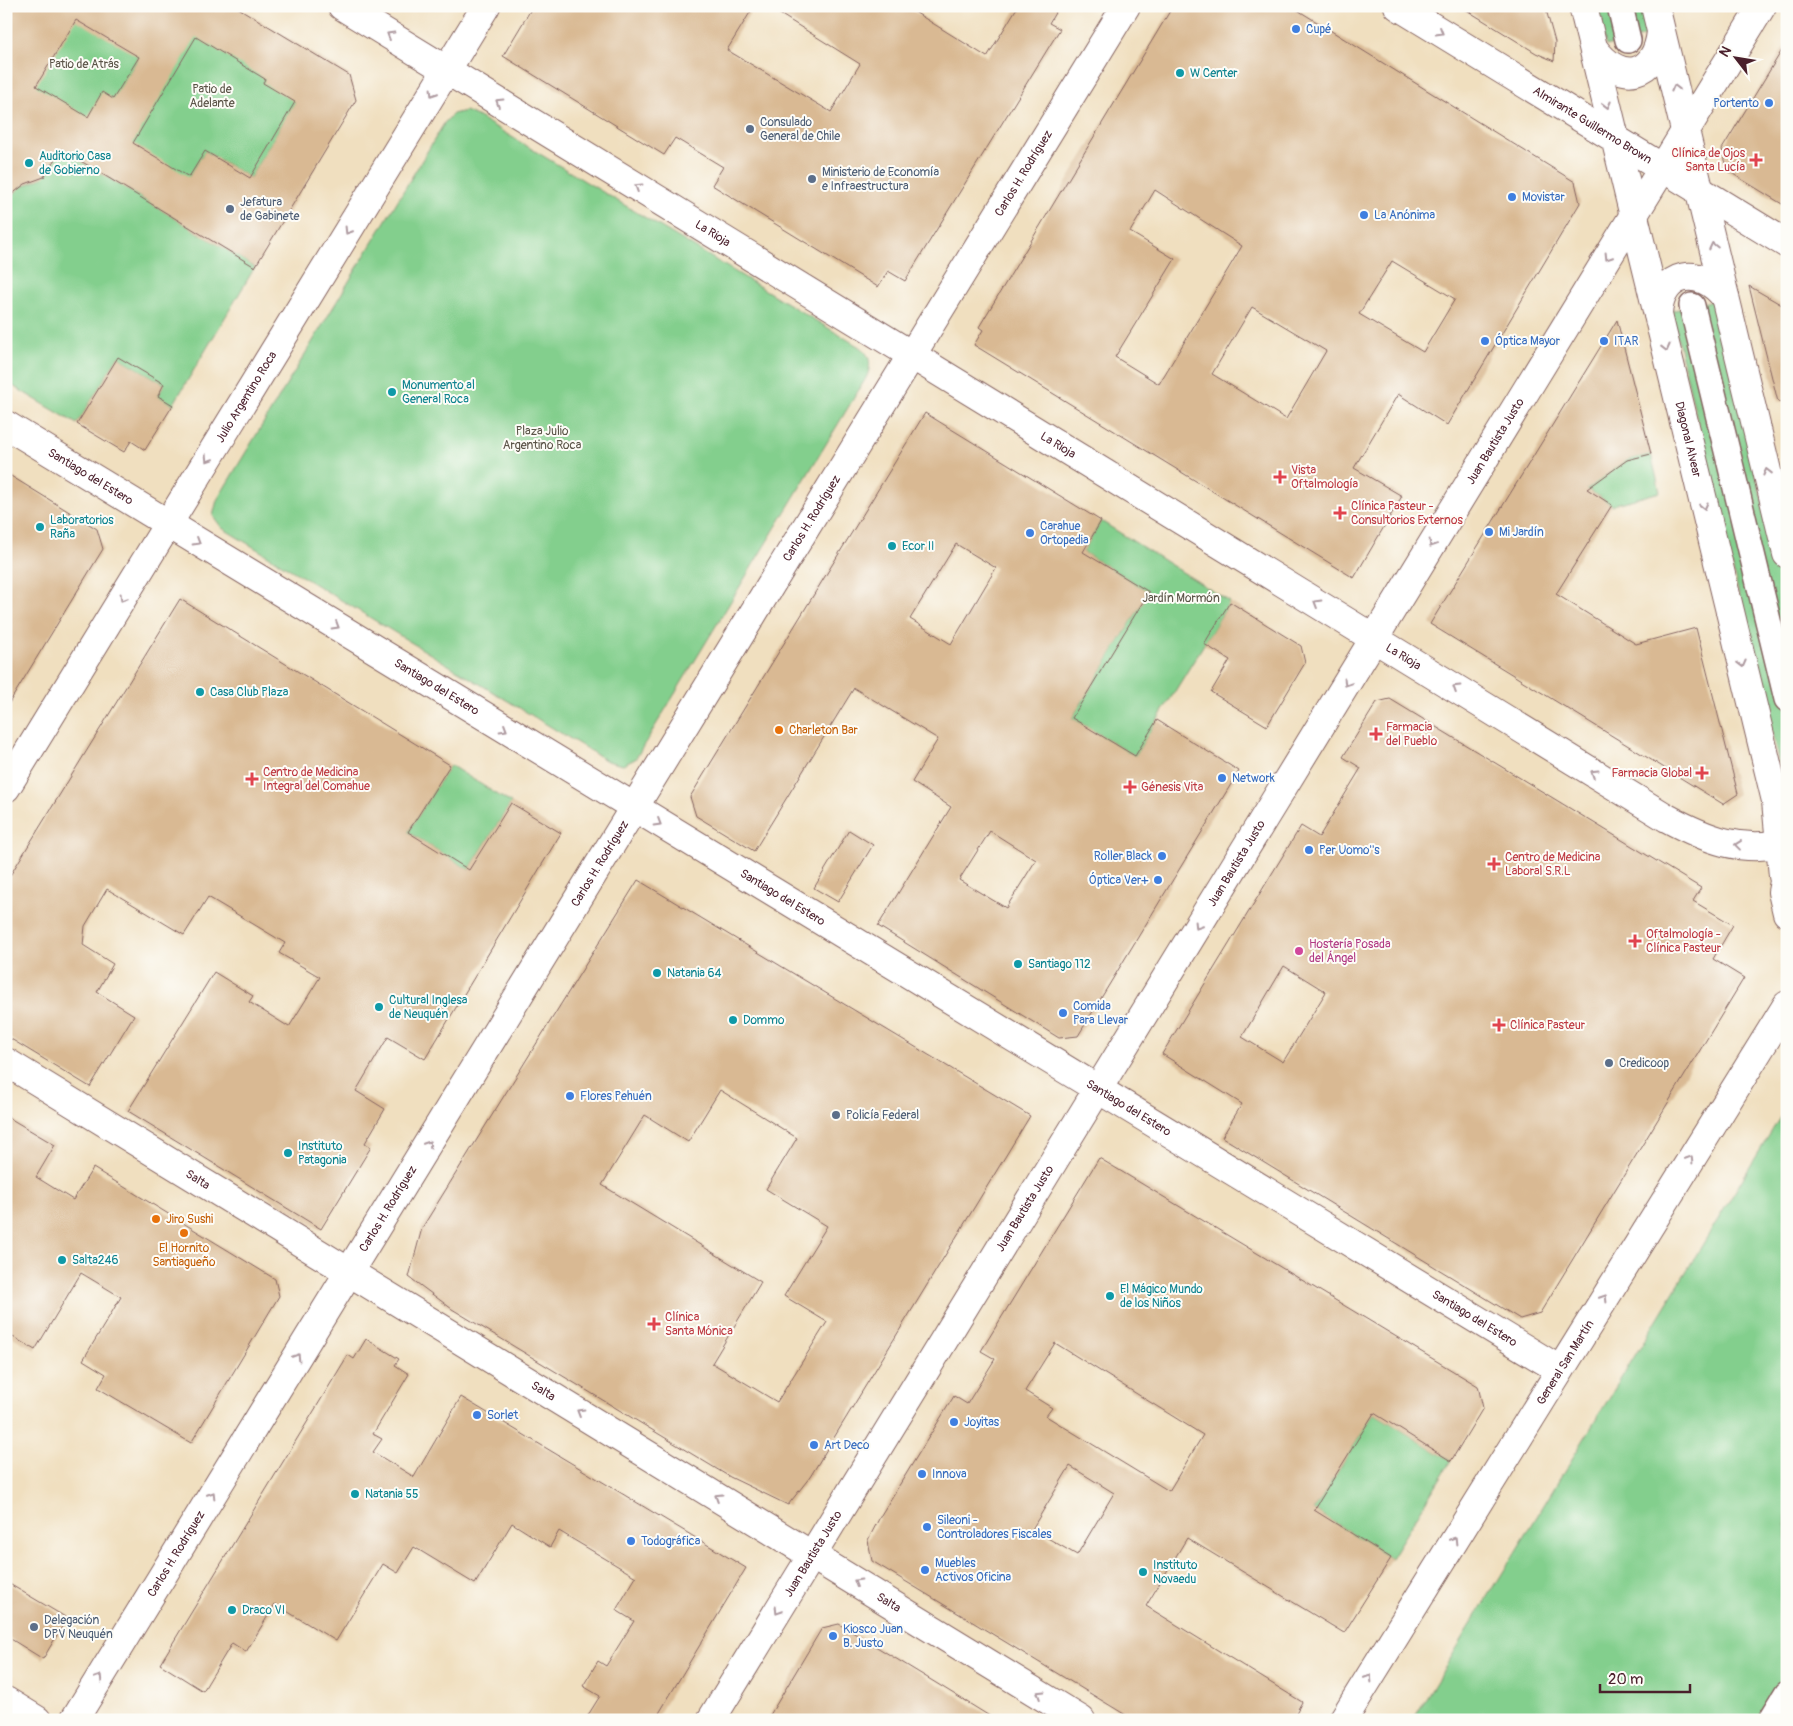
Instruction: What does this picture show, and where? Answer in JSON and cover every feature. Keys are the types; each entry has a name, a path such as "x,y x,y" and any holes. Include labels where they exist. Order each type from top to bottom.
{"street":[{"name":"La Rioja","path":"342,6 1690,830 1711,840 1784,857"},
{"name":"Julio Argentino Roca","path":"6,788 486,6"},
{"name":"Carlos H. Rodríguez","path":"74,1720 1126,6"},
{"name":"Almirante Guillermo Brown","path":"1398,6 1787,244"},
{"name":"Diagonal Alvear","path":"1583,6 1658,314 1779,787 1776,801 1784,857 1782,892 1787,913"},
{"path":"1620,6 1628,40"},
{"name":"Juan Bautista Justo","path":"711,1720 1762,6"},
{"path":"1594,49 1603,62 1618,71 1638,69 1652,60 1658,49 1658,19"},
{"path":"1658,19 1787,554"},
{"path":"1658,314 1662,293 1676,280 1685,276 1702,278 1718,288 1725,297"},
{"path":"1692,306 1787,699"},
{"name":"Santiago del Estero","path":"6,425 1560,1370"},
{"name":"General San Martín","path":"1343,1720 1787,1005"},
{"name":"Salta","path":"6,1062 1081,1720"},
{"path":"1771,1720 1787,1694"},
{"path":"6,1701 38,1720"}],"green space":[{"name":"Patio de Atrás","path":"68,6 145,47 92,135 18,91"},
{"path":"1597,6 1642,6 1649,35 1606,46"},
{"name":"Patio de Adelante","path":"192,19 305,86 250,178 205,151 182,189 115,149"},
{"name":"Plaza Julio Argentino Roca","path":"465,111 477,116 858,346 868,356 870,364 866,378 639,753 635,759 623,765 607,761 222,528 213,516 217,500 445,122 453,114"},
{"path":"61,149 255,267 173,405 158,396 164,384 118,357 77,424 6,382 6,208 19,188 44,177"},
{"path":"1714,300 1787,604 1787,770 1781,771 1671,311"},
{"path":"1651,454 1660,492 1612,505 1587,489 1627,460"},
{"name":"Jardín Mormón","path":"1101,521 1230,602 1135,756 1072,718 1149,592 1083,552"},
{"path":"450,765 511,803 469,870 408,832"},
{"path":"1787,1106 1787,1720 1413,1720 1458,1646"},
{"path":"1374,1413 1451,1461 1391,1558 1314,1510"}],"building":[{"path":"6,6 235,6 349,75 356,100 255,267 61,149 44,177 25,184 6,199","holes":["76,20 139,57 113,99 102,92 88,117 36,86","196,37 265,79 263,83 295,102 250,178 205,151 189,177 133,143"]},
{"path":"533,6 754,6 727,50 831,112 860,64 767,6 905,6 987,57 1018,6 1059,6 1049,23 1060,29 905,281 888,271 878,287 712,185 723,167 675,138 664,155 503,56"},
{"path":"1173,6 1291,6 1575,182 1580,203 1447,425 1398,394 1354,468 1402,496 1354,578 974,345 983,330 979,327","holes":["1155,190 1242,246 1159,384 1115,357 1175,259 1130,232","1392,261 1455,299 1423,352 1359,314","1252,307 1326,351 1286,419 1212,374"]},
{"path":"1460,6 1545,6 1555,42 1554,61 1536,53"},
{"name":"Clínica de Ojos Santa Lucía","path":"1787,42 1787,207 1728,171 1722,149"},
{"path":"1749,286 1787,308 1787,401 1778,402"},
{"path":"1617,320 1651,454 1627,460 1587,489 1612,505 1556,594 1636,644 1696,628 1738,794 1723,804 1430,624"},
{"path":"118,357 164,384 158,396 173,405 145,450 131,441 124,452 77,424"},
{"path":"925,413 1101,521 1083,552 1149,592 1072,718 1135,756 1157,720 1239,771 1078,1036 1059,1038 878,926 951,807 912,782 938,739 854,688 754,851 696,816 690,797","holes":["956,544 996,568 951,644 910,619","990,831 1036,860 1006,908 959,880"]},
{"path":"6,473 97,529 103,549 6,708"},
{"path":"180,599 450,765 408,832 469,870 511,803 561,833 425,1059 388,1037 356,1091 385,1109 365,1143 371,1147 321,1229 128,1111 214,972 253,996 249,1002 289,1027 320,977 279,953 285,943 208,897 184,935 107,889 85,926 83,945 113,964 97,992 134,1015 90,1087 6,1036 6,882"},
{"path":"1230,602 1301,646 1305,663 1267,726 1211,692 1230,660 1204,644"},
{"path":"1390,699 1701,888 1693,901 1733,925 1713,959 1744,978 1540,1313 1520,1319 1222,1137 1242,1104 1162,1054 1301,826 1319,837 1361,768 1343,757 1377,702","holes":["1284,966 1326,992 1283,1062 1242,1037"]},
{"path":"849,830 873,845 838,902 814,888"},
{"path":"638,880 1030,1116 810,1477 788,1505 730,1477 452,1309 409,1277 422,1228","holes":["720,1090 797,1138 766,1189 827,1226 784,1296 827,1322 777,1402 712,1363 761,1282 602,1185 645,1115 688,1142"]},
{"path":"6,1116 55,1145 36,1177 73,1200 93,1168 275,1279 279,1296 191,1443 98,1388 106,1374 83,1360 121,1297 81,1273 35,1350 6,1333"},
{"path":"1099,1158 1478,1386 1483,1408 1451,1461 1374,1413 1314,1510 1391,1558 1344,1633 1187,1538 1146,1606 1302,1702 1292,1720 1134,1720 872,1561 868,1540 881,1515 954,1396 967,1404 995,1359 981,1351","holes":["1055,1343 1203,1435 1169,1491 1046,1416 1052,1408 1025,1391","1070,1466 1114,1493 1077,1555 1032,1529"]},
{"path":"366,1339 399,1359 395,1365 409,1374 373,1434 382,1439 373,1452 414,1477 461,1397 746,1568 655,1720 585,1720 600,1696 583,1686 598,1661 606,1666 634,1621 616,1610 636,1577 559,1531 550,1547 512,1523 475,1584 414,1547 398,1573 383,1564 336,1641 275,1604 246,1652 232,1643 203,1691 160,1664 348,1355 354,1359"},
{"name":"Delegación DPV Neuquén","path":"6,1582 67,1618 43,1659 6,1636"},
{"path":"839,1624 996,1720 767,1720 822,1628"}],"place":[{"name":"Cupé","path":"1296,29"},
{"name":"W Center","path":"1180,73"},
{"name":"Portento","path":"1769,103"},
{"name":"Consulado General de Chile","path":"750,129"},
{"name":"Clínica de Ojos Santa Lucía","path":"1756,160"},
{"name":"Auditorio Casa de Gobierno","path":"29,163"},
{"name":"Ministerio de Economía e Infraestructura","path":"812,179"},
{"name":"Movistar","path":"1512,197"},
{"name":"Jefatura de Gabinete","path":"230,209"},
{"name":"La Anónima","path":"1364,215"},
{"name":"Óptica Mayor","path":"1485,341"},
{"name":"ITAR","path":"1604,341"},
{"name":"Monumento al General Roca","path":"392,392"},
{"name":"Vista Oftalmología","path":"1280,477"},
{"name":"Clínica Pasteur - Consultorios Externos","path":"1340,513"},
{"name":"Laboratorios Raña","path":"40,527"},
{"name":"Mi Jardín","path":"1489,532"},
{"name":"Carahue Ortopedia","path":"1030,533"},
{"name":"Ecor II","path":"892,546"},
{"name":"Casa Club Plaza","path":"200,692"},
{"name":"Charleton Bar","path":"779,730"},
{"name":"Farmacia del Pueblo","path":"1376,734"},
{"name":"Farmacia Global","path":"1702,773"},
{"name":"Network","path":"1222,778"},
{"name":"Centro de Medicina Integral del Comahue","path":"252,779"},
{"name":"Génesis Vita","path":"1130,787"},
{"name":"Per Uomo''s","path":"1309,850"},
{"name":"Roller Black","path":"1162,856"},
{"name":"Centro de Medicina Laboral S.R.L","path":"1494,864"},
{"name":"Óptica Ver+","path":"1158,880"},
{"name":"Oftalmología - Clínica Pasteur","path":"1635,941"},
{"name":"Hostería Posada del Ángel","path":"1299,951"},
{"name":"Santiago 112","path":"1018,964"},
{"name":"Natania 64","path":"657,973"},
{"name":"Cultural Inglesa de Neuquén","path":"379,1007"},
{"name":"Comida Para Llevar","path":"1063,1013"},
{"name":"Dommo","path":"733,1020"},
{"name":"Clínica Pasteur","path":"1499,1025"},
{"name":"Credicoop","path":"1609,1063"},
{"name":"Flores Pehuén","path":"570,1096"},
{"name":"Policía Federal","path":"836,1115"},
{"name":"Instituto Patagonia","path":"288,1153"},
{"name":"Jiro Sushi","path":"156,1219"},
{"name":"El Hornito Santiagueño","path":"184,1233"},
{"name":"Salta246","path":"62,1260"},
{"name":"El Mágico Mundo de los Niños","path":"1110,1296"},
{"name":"Clínica Santa Mónica","path":"654,1324"},
{"name":"Sorlet","path":"477,1415"},
{"name":"Joyitas","path":"954,1422"},
{"name":"Art Deco","path":"814,1445"},
{"name":"Innova","path":"922,1474"},
{"name":"Natania 55","path":"355,1494"},
{"name":"Sileoni - Controladores Fiscales","path":"927,1527"},
{"name":"Todográfica","path":"631,1541"},
{"name":"Muebles Activos Oficina","path":"925,1570"},
{"name":"Instituto Novaedu","path":"1143,1572"},
{"name":"Draco VI","path":"232,1610"},
{"name":"Delegación DPV Neuquén","path":"34,1627"},
{"name":"Kiosco Juan B. Justo","path":"833,1636"}]}
